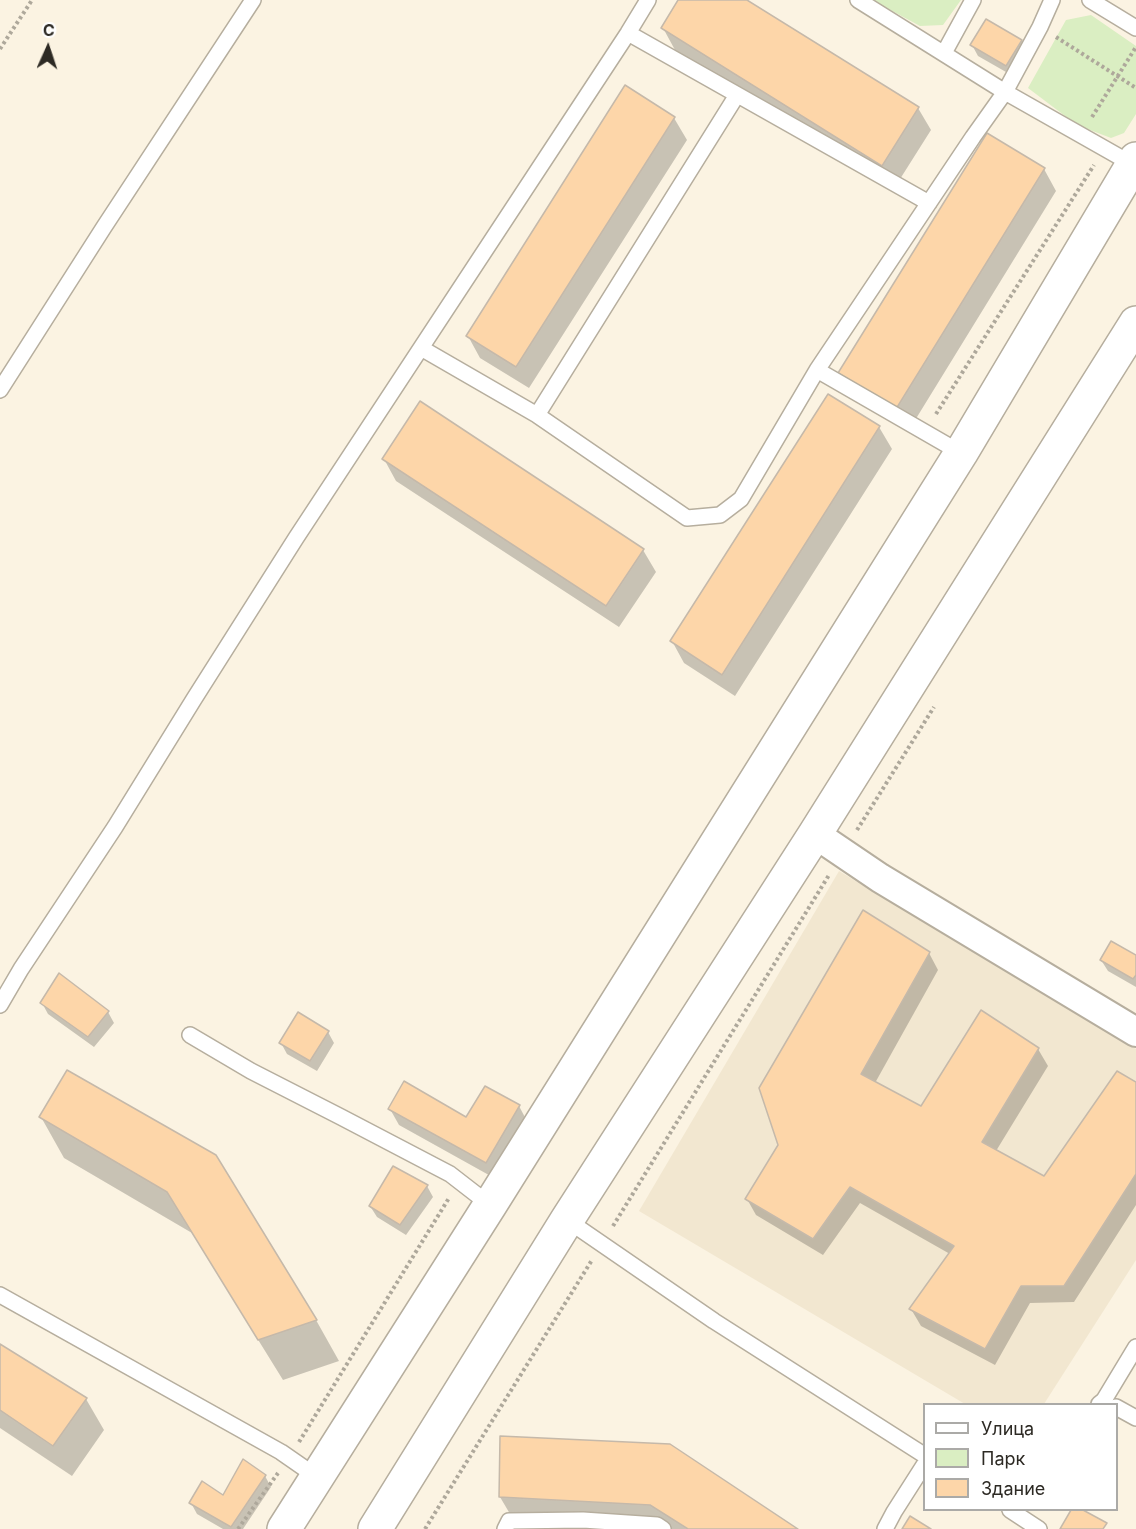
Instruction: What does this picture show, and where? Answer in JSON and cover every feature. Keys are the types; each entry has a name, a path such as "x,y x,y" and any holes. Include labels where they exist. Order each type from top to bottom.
{"street":[{"path":"284,1529 490,1205 961,453 1124,157"},
{"path":"375,1529 567,1220 815,834 1136,323"},
{"path":"815,834 880,878 1136,1032"}],"lane":[{"path":"0,390 253,0"},
{"path":"0,1005 21,969 115,827 296,538 648,0"},
{"path":"858,0 1005,92 1124,157"},
{"path":"944,53 973,0"},
{"path":"421,348 537,415 687,518 720,515 741,499 817,370 1005,92 1052,0"},
{"path":"1090,0 1136,28"},
{"path":"628,33 929,203"},
{"path":"537,415 737,95"},
{"path":"817,370 961,453"},
{"path":"190,1035 251,1071 450,1174 490,1205"},
{"path":"567,1220 714,1321 923,1454"},
{"path":"0,1295 289,1458 317,1477"},
{"path":"1108,1403 1136,1347"},
{"path":"1118,1409 1136,1418"},
{"path":"885,1529 923,1467"},
{"path":"1013,1511 1039,1529"},
{"path":"505,1529 509,1521 583,1520 657,1525 663,1529"}],"path":[{"path":"0,50 32,0"},
{"path":"1040,27 1136,88"},
{"path":"1080,135 1136,46"},
{"path":"924,432 1124,157"},
{"path":"425,1529 937,702"},
{"path":"238,1529 289,1458 459,1182"}],"shaded area":[{"path":"839,871 1136,1049 1136,1260 1045,1403 963,1403 639,1211"}],"green space":[{"path":"872,0 961,0 943,25 920,26"},
{"path":"1091,15 1136,46 1136,114 1124,133 1111,138 1077,125 1028,88 1066,20"}],"building":[{"path":"678,0 747,0 919,107 882,166 661,28"},
{"path":"986,19 1022,40 1006,66 970,45"},
{"path":"625,85 675,117 516,367 466,336"},
{"path":"987,133 1045,168 896,409 838,373"},
{"path":"828,394 880,426 722,675 670,641"},
{"path":"420,401 644,549 606,606 382,459"},
{"path":"863,910 930,952 861,1074 921,1106 981,1010 1039,1048 982,1142 1044,1176 1117,1071 1136,1082 1136,1174 1064,1286 1021,1286 985,1349 909,1309 954,1246 850,1187 813,1239 745,1199 778,1145 759,1088"},
{"path":"1111,941 1136,955 1136,975 1133,979 1100,960"},
{"path":"59,973 109,1011 88,1037 40,1003"},
{"path":"298,1012 329,1031 310,1061 279,1043"},
{"path":"67,1070 216,1155 317,1320 258,1340 167,1192 39,1117"},
{"path":"404,1081 466,1117 485,1086 520,1105 486,1163 388,1109"},
{"path":"393,1166 428,1185 400,1225 369,1206"},
{"path":"0,1344 87,1398 53,1446 0,1410"},
{"path":"500,1436 670,1444 798,1529 688,1529 650,1505 499,1497"},
{"path":"243,1459 266,1475 231,1527 189,1503 202,1481 223,1495"},
{"path":"1070,1511 1085,1511 1107,1523 1103,1529 1060,1529"},
{"path":"910,1516 931,1529 902,1529"}]}
